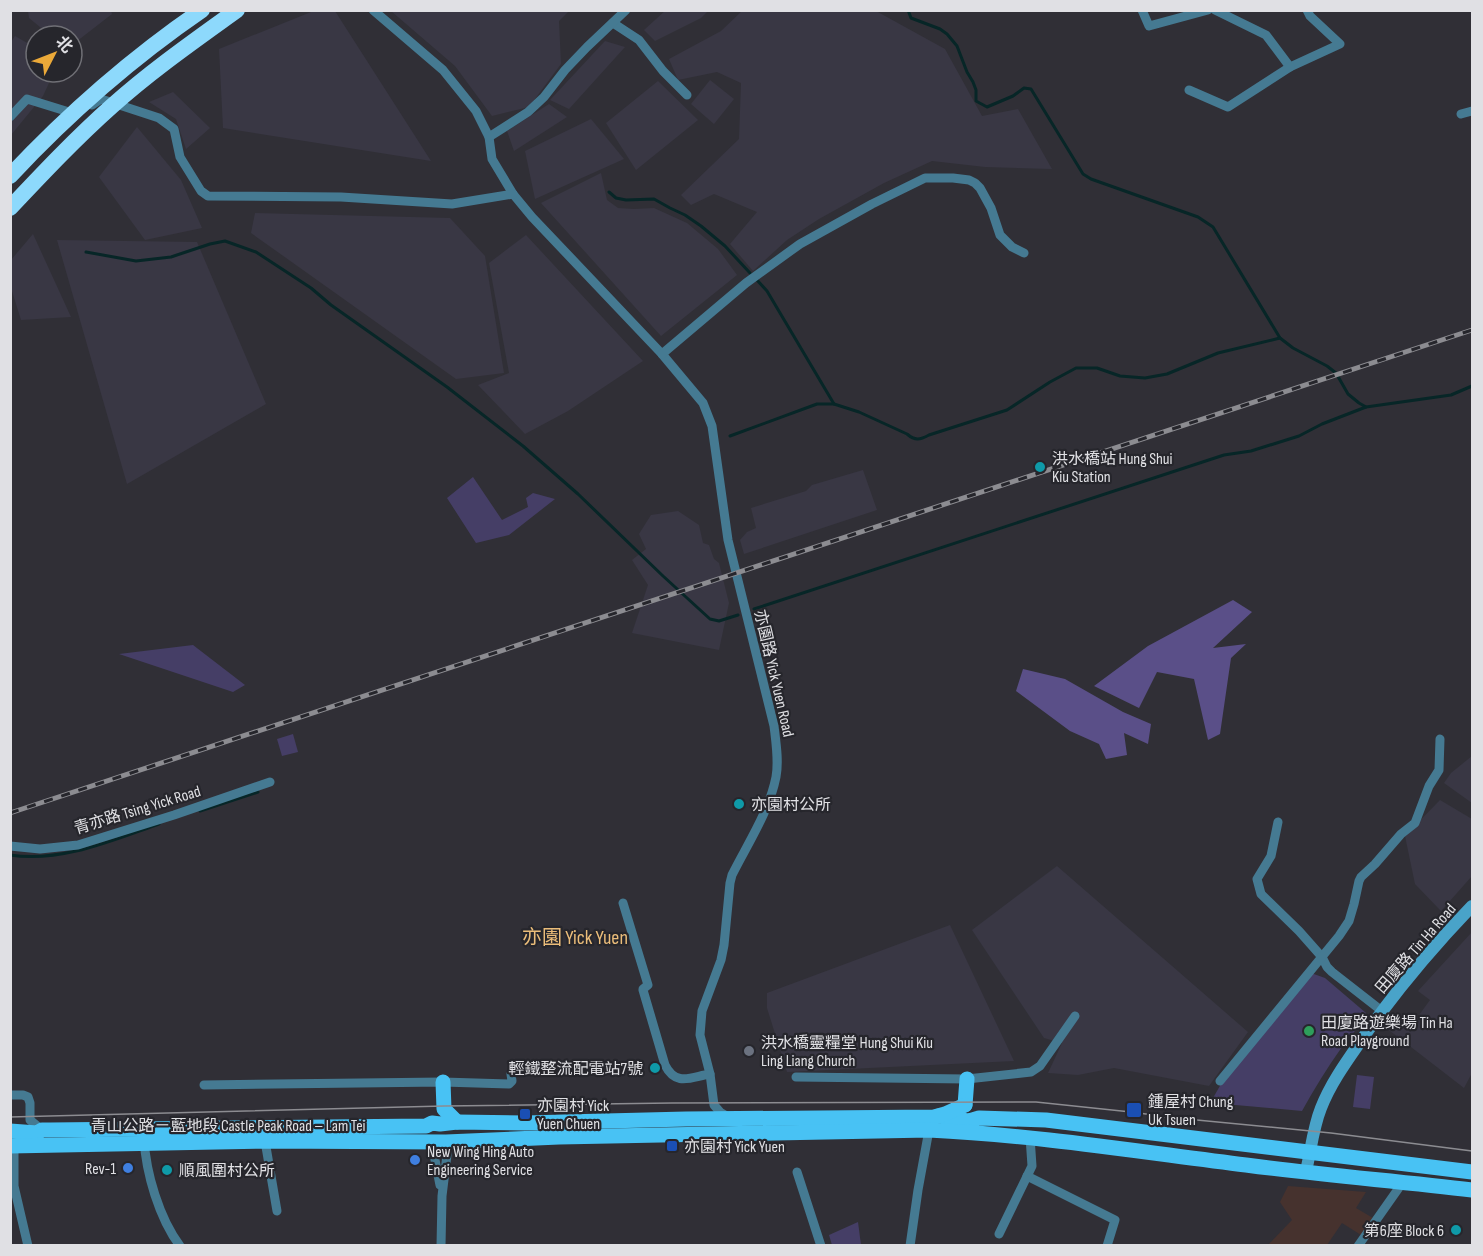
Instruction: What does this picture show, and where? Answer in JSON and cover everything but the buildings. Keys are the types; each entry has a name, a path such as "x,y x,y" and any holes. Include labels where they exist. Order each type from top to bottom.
{"highway":[{"path":"10,176 34,150 98,91 162,37 202,10"},
{"path":"10,208 50,165 112,106 177,52 237,10"}],"main road":[{"path":"965,1105 967,1079"},
{"path":"440,1142 436,1120 442,1082"},
{"path":"939,1116 965,1105"},
{"path":"965,1105 979,1118"},
{"path":"436,1120 610,1122 939,1116 960,1120 979,1118 1046,1120 1473,1172"},
{"name":"青山公路－藍地段 Castle Peak Road – Lam Tei","path":"21,1134 141,1136 436,1120"},
{"path":"1028,1120 1030,1137"},
{"name":"青山公路－藍地段 Castle Peak Road – Lam Tei","path":"21,1134 265,1141 440,1142 560,1137 929,1130 1030,1137 1248,1165 1473,1190"}],"street":[{"name":"亦園路 Yick Yuen Road","path":"373,10 443,70 476,111 489,137 492,159 513,194 662,354 703,403 712,426 728,540 774,726 777,747 777,775 766,807 736,866 730,883 721,960 702,1011 700,1035 710,1074 714,1106"},
{"path":"489,137 528,112 587,47 626,10"},
{"path":"1142,10 1149,26 1208,10"},
{"path":"1215,10 1266,35 1290,67"},
{"path":"1189,90 1228,106 1290,67 1340,44 1310,16 1307,10"},
{"path":"613,23 639,40 663,71 687,95"},
{"path":"10,117 27,99 69,111 88,107 101,99 159,118 174,129 180,157 201,191 208,196 341,197 452,204 513,194"},
{"path":"1461,114 1473,111"},
{"path":"662,354 746,283 800,244 925,178 953,178 975,183 991,208 1000,235 1012,248 1024,253"},
{"path":"1220,1081 1349,921 1361,877 1401,834 1416,823 1429,786 1439,770 1440,739"},
{"name":"青亦路 Tsing Yick Road","path":"10,846 40,849 78,845 270,782"},
{"path":"1278,822 1271,856 1257,879 1261,894 1299,931 1332,972 1382,1011"},
{"path":"623,903 648,985 643,990 669,1073 684,1080 710,1074"},
{"name":"田廈路 Tin Ha Road","path":"1306,1171 1318,1118 1340,1072 1382,1011 1431,951 1473,906"},
{"path":"796,1077 967,1079 1031,1072 1040,1066 1075,1016"},
{"path":"204,1085 442,1082 509,1084 512,1081 511,1074"},
{"path":"10,1095 23,1095 28,1097 30,1103 21,1134 14,1186 28,1245"},
{"path":"686,1119 714,1106 733,1119"},
{"path":"910,1245 929,1130"},
{"path":"141,1136 161,1212 180,1245"},
{"path":"999,1234 1032,1166 1030,1137"},
{"path":"265,1141 277,1211"},
{"path":"440,1142 447,1155 442,1197 441,1245"},
{"path":"797,1172 821,1245"},
{"path":"1027,1176 1115,1220 1107,1245"},
{"path":"1358,1245 1403,1182"}],"shaded area":[{"path":"316,10 335,11 431,161 223,128 219,49"},
{"path":"666,10 708,11 701,18 655,41 644,30"},
{"path":"743,10 876,11 945,49 982,116 1018,109 1052,169 985,167 932,161 884,183 819,219 787,240 753,271 730,244 757,212 714,194 691,205 681,195 739,139 741,83 717,72 678,80 669,59 721,31"},
{"path":"28,11 111,11 112,14 84,36 84,24 36,24 29,18"},
{"path":"391,11 569,11 559,21 561,64 529,107 492,116 455,66"},
{"path":"15,36 24,41 24,84 48,84 43,96 11,135 11,42"},
{"path":"605,41 625,47 569,109 550,100"},
{"path":"710,80 734,99 714,124 691,104"},
{"path":"658,81 698,120 636,170 606,123"},
{"path":"173,92 210,128 186,149 176,119 149,102"},
{"path":"549,104 567,117 514,151 507,131"},
{"path":"591,119 624,159 535,199 525,151"},
{"path":"137,127 181,180 202,228 145,240 99,177"},
{"path":"601,173 607,200 618,208 654,208 687,223 718,249 737,275 661,336 541,203"},
{"path":"255,213 450,218 485,256 504,373 456,379 251,233"},
{"path":"33,234 71,317 21,320 11,288 11,260"},
{"path":"526,235 643,361 568,411 525,434 478,385 509,373 489,263"},
{"path":"57,240 197,242 266,404 127,484"},
{"path":"863,470 877,510 744,554 740,540 747,532 756,528 751,508 806,491 812,485"},
{"path":"473,477 502,520 528,507 526,498 533,493 555,499 509,535 476,543 447,498"},
{"path":"678,511 699,525 703,543 709,545 714,559 719,563 729,603 719,650 632,633 648,585 632,560 646,549 639,534 651,515"},
{"path":"1233,600 1252,612 1213,648 1246,644 1231,658 1220,734 1208,740 1194,679 1157,672 1139,708 1094,686 1148,646"},
{"path":"193,645 245,685 233,692 119,654"},
{"path":"1023,669 1065,679 1123,712 1151,724 1148,744 1124,733 1127,755 1106,759 1099,744 1070,731 1016,691"},
{"path":"293,734 298,752 282,756 277,739"},
{"path":"1472,756 1472,803 1444,783 1451,773"},
{"path":"1440,800 1472,819 1472,876 1441,911 1415,884 1405,836"},
{"path":"1057,866 1248,1032 1209,1086 1114,1068 1078,1075 1048,1073 1062,1043 1044,1038 972,930"},
{"path":"950,925 1014,1061 787,1072 767,1008 767,993"},
{"path":"1472,932 1472,1073 1464,1088 1389,1030 1402,1014 1414,1022 1430,1000 1418,991"},
{"name":"田廈路遊樂場 Tin Ha Road Playground","path":"1311,973 1325,978 1366,1013 1302,1111 1213,1103 1213,1098 1221,1084"},
{"path":"1357,1075 1374,1077 1370,1109 1353,1107"},
{"path":"1288,1186 1366,1192 1356,1208 1373,1218 1361,1235 1342,1223 1327,1245 1267,1246 1292,1220 1280,1202"},
{"path":"858,1222 861,1245 832,1245 829,1235"}],"waterway":[{"path":"908,10 911,18 940,29 957,46 976,90 976,101 987,107 1013,96 1024,88 1031,89 1083,174 1091,179 1198,217 1213,227 1280,338 1336,373 1348,394 1366,407"},
{"path":"609,192 616,198 626,200 654,199 685,215 725,246 750,273"},
{"path":"86,252 136,261 171,257 225,241 256,252 311,288 331,305 447,387 523,446 578,494 710,619 719,621 738,615"},
{"path":"757,280 767,291 834,404"},
{"path":"730,436 817,404 834,404 859,412 915,439 920,439 1007,410 1076,368 1097,368 1120,376 1145,378 1167,374 1218,353 1280,338"},
{"path":"754,609 1224,455 1251,451 1299,436 1322,424 1366,407 1451,395 1472,386"},
{"path":"200,811 258,792"},
{"path":"10,855 29,857 67,853 105,843 159,824"}],"tram line":[{"path":"10,1117 444,1106 1036,1102 1331,1133 1472,1151"}],"railway":[{"path":"10,813 1472,330"}],"place":[{"name":"洪水橋站 Hung Shui Kiu Station","path":"1040,467"},
{"name":"亦園村公所","path":"739,804"},
{"name":"田廈路遊樂場 Tin Ha Road Playground","path":"1309,1031"},
{"name":"洪水橋靈糧堂 Hung Shui Kiu Ling Liang Church","path":"749,1051"},
{"name":"輕鐵整流配電站7號","path":"655,1068"},
{"name":"鍾屋村 Chung Uk Tsuen","path":"1134,1110"},
{"name":"亦園村 Yick Yuen Chuen","path":"525,1114"},
{"name":"亦園村 Yick Yuen","path":"672,1146"},
{"name":"New Wing Hing Auto Engineering Service","path":"415,1160"},
{"name":"Rev-1","path":"128,1168"},
{"name":"順風圍村公所","path":"167,1170"},
{"name":"第6座 Block 6","path":"1456,1230"}],"district":[{"name":"亦園 Yick Yuen","path":"575,937"}]}
